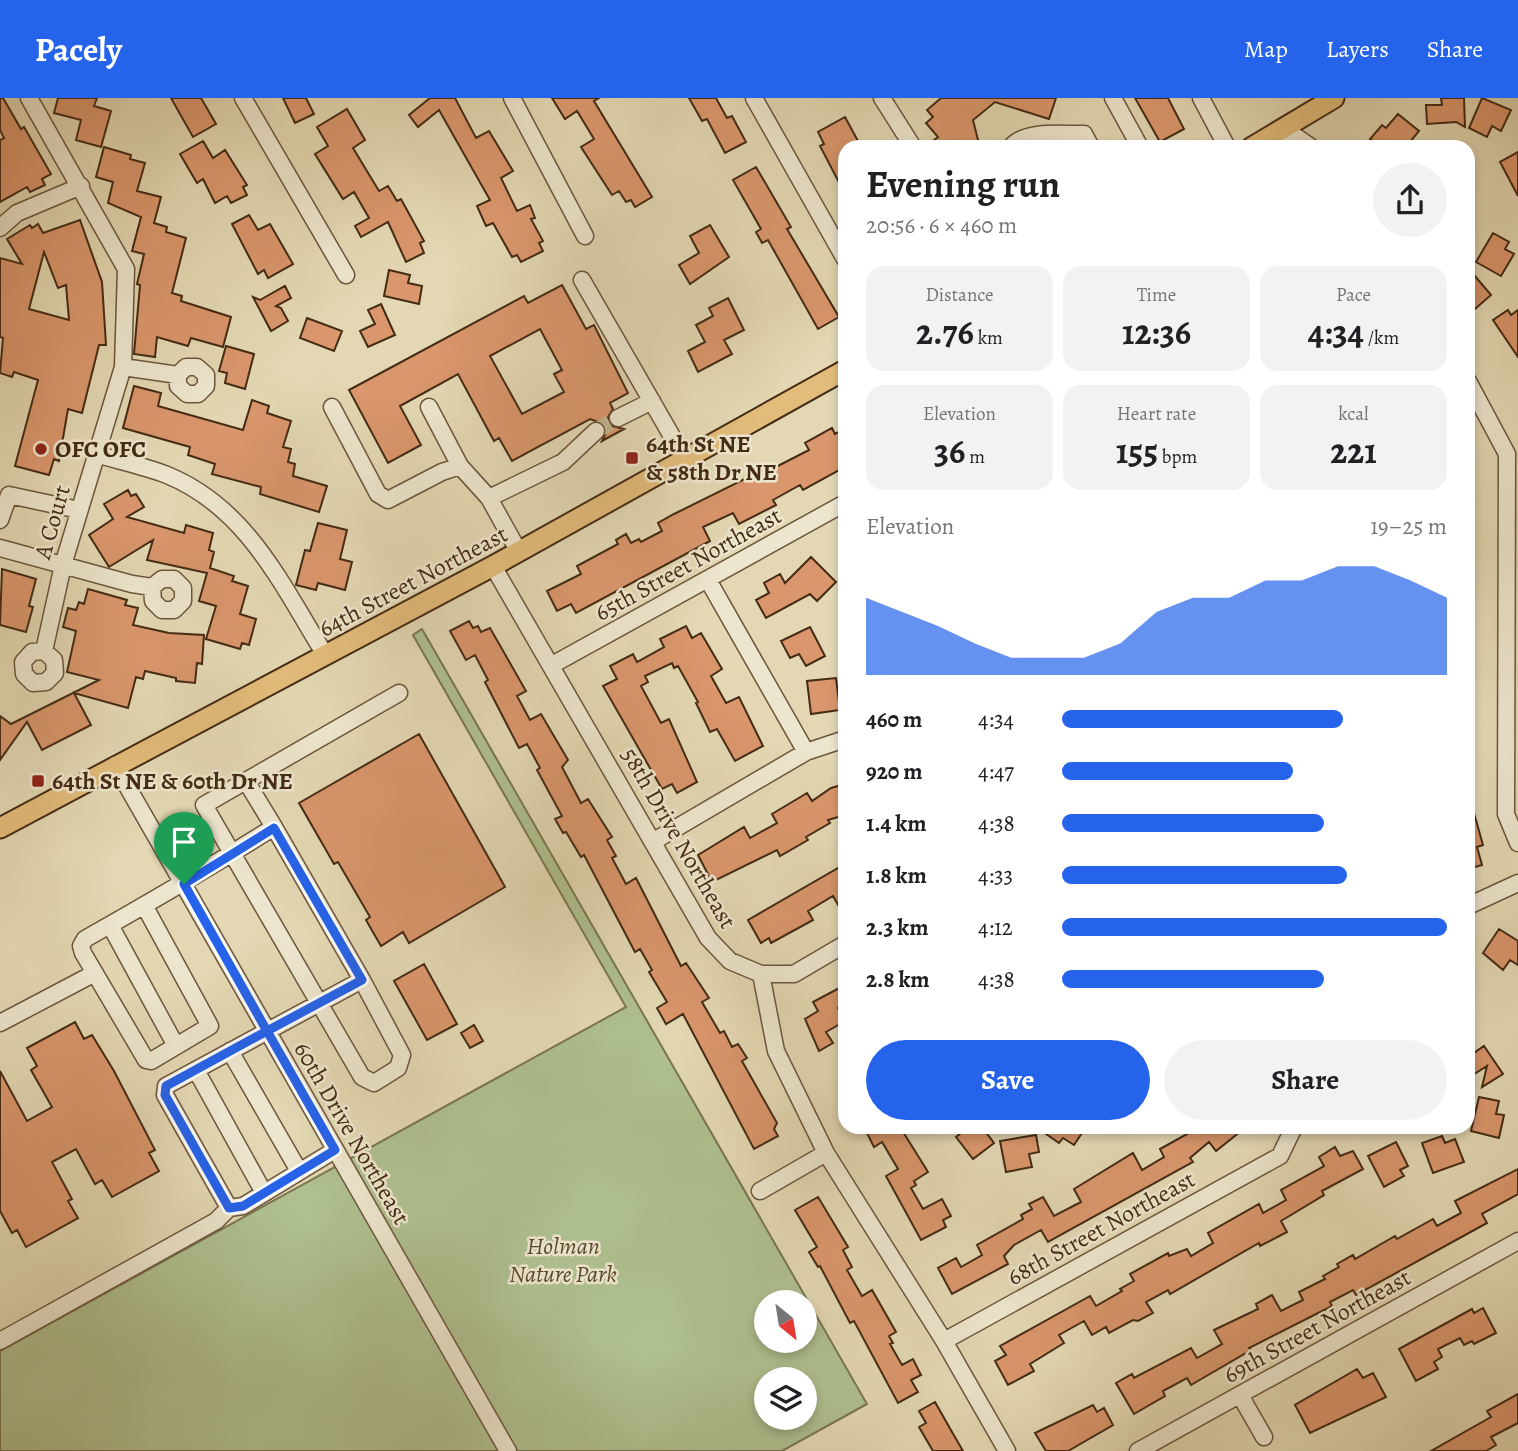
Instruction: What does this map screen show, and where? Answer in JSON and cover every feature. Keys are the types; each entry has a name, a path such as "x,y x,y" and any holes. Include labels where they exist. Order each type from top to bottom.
{"main road":[{"path":"1286,138 1334,98"},
{"name":"64th Street Northeast","path":"0,828 493,566 838,374"}],"street":[{"name":"A Court","path":"29,98 126,269 123,366 63,565 44,651"},
{"path":"243,98 346,275"},
{"path":"512,98 585,236"},
{"path":"754,98 838,247"},
{"path":"882,98 909,140"},
{"path":"1113,98 1136,140"},
{"path":"1201,98 1223,140"},
{"path":"1019,140 1032,135 1084,134 1087,140"},
{"path":"0,229 17,213 81,186"},
{"path":"582,279 685,459"},
{"path":"123,366 178,375"},
{"path":"1475,394 1507,454 1506,814 1518,843"},
{"path":"618,418 652,401"},
{"path":"332,407 378,494 388,500 442,472 460,466"},
{"path":"429,407 460,466 489,498 519,551"},
{"path":"489,498 563,462 596,431"},
{"path":"95,454 167,475 216,502 246,530 326,656"},
{"path":"0,520 9,495 79,510"},
{"name":"65th Street Northeast","path":"552,665 838,509"},
{"path":"0,548 152,587"},
{"name":"58th Drive Northeast","path":"493,566 708,938 730,961 761,974"},
{"path":"708,580 806,751"},
{"path":"246,781 362,980 402,1055 398,1068 374,1083 362,1077 204,805 399,693"},
{"path":"654,841 806,751 838,741"},
{"name":"60th Drive Northeast","path":"115,765 508,1451"},
{"path":"144,905 209,1018 210,1026 151,1061 146,1060 81,946 85,939 144,905 184,884 274,828"},
{"path":"1475,903 1518,883"},
{"path":"110,925 176,1046"},
{"path":"838,948 794,974 761,974 776,1051 826,1153 944,1341 1007,1451"},
{"path":"0,1023 95,973"},
{"path":"229,1208 173,1112 165,1095 166,1086 362,980"},
{"path":"230,1051 299,1171"},
{"path":"196,1070 264,1193"},
{"name":"68th Street Northeast","path":"944,1341 1280,1156 1291,1134"},
{"path":"0,1341 216,1221 229,1208 243,1206 335,1150"},
{"path":"760,1191 826,1153"},
{"name":"69th Street Northeast","path":"1138,1451 1518,1241"},
{"path":"1240,1395 1264,1437"}],"green space":[{"name":"Holman Nature Park","path":"422,629 802,1290 754,1290 754,1353 817,1353 817,1317 867,1404 782,1451 0,1451 0,1351 626,1007 413,635"}],"building":[{"path":"0,98 3,98 21,129 24,127 51,174 42,179 45,185 30,192 27,187 0,202 0,140 4,138 0,130"},
{"path":"58,98 97,98 94,106 111,111 101,147 76,140 81,120 54,113"},
{"path":"171,98 201,98 216,124 193,137"},
{"path":"283,98 306,98 314,114 295,123"},
{"path":"430,98 455,98 476,138 489,131 513,171 501,178 517,211 530,205 535,218 531,219 543,241 539,243 543,251 521,262 517,255 512,257 493,223 486,226 477,206 490,200 439,110 418,127 409,115"},
{"path":"552,98 599,98 594,101 652,197 635,207 631,200 626,202 619,191 612,195 581,147 594,139 577,111 565,119"},
{"path":"689,98 716,98 727,118 732,116 746,142 725,153 707,119 702,121"},
{"path":"941,98 1056,98 1049,119 995,102 973,120 978,140 934,140 938,137 926,123 933,117 927,110"},
{"path":"1135,98 1168,98 1184,129 1159,140"},
{"path":"1441,98 1464,98 1465,127 1456,122 1427,124 1426,105 1442,105"},
{"path":"1482,98 1511,110 1501,131 1492,126 1487,137 1469,128"},
{"path":"347,109 365,140 353,148 379,191 388,186 397,201 401,199 424,241 420,243 424,253 406,262 388,222 361,237 355,226 369,218 354,192 343,199 315,154 328,146 317,127"},
{"path":"1398,114 1419,131 1412,140 1370,139 1382,125 1386,128"},
{"path":"845,117 857,140 838,140 838,181 820,146 824,144 818,132"},
{"path":"203,141 213,158 225,150 247,185 243,187 247,195 231,203 227,196 215,203 203,179 197,183 180,154"},
{"path":"104,147 131,155 130,159 145,163 137,191 161,197 154,223 167,227 166,232 186,238 172,293 182,296 181,301 231,317 223,347 191,338 188,346 157,337 155,357 134,354 140,285 137,284 144,254 132,251 141,217 108,203 113,182 96,177"},
{"path":"1518,152 1518,196 1500,162"},
{"path":"756,167 791,227 787,229 838,318 818,329 768,240 762,243 756,232 761,229 733,180"},
{"path":"249,215 258,230 270,224 293,264 268,278 264,270 258,274 232,224"},
{"path":"80,220 102,282 106,345 99,345 82,413 68,409 59,461 54,459 49,475 15,466 38,380 14,372 12,377 0,373 3,338 0,337 0,258 22,264 7,239 30,225 32,228 38,224 43,233","holes":["44,252 58,288 66,285 69,320 29,309"]},
{"path":"710,225 729,257 690,284 679,265 699,253 690,236"},
{"path":"1493,233 1509,242 1505,249 1514,254 1501,276 1476,262"},
{"path":"389,270 410,275 408,283 422,286 419,304 384,296"},
{"path":"1475,276 1491,295 1475,309"},
{"path":"562,285 586,329 594,325 628,393 610,403 613,409 608,417 612,426 624,429 602,441 606,433 604,424 590,419 512,461 499,438 494,441 458,374 400,406 421,445 388,463 349,390 524,296 528,303","holes":["540,329 562,370 554,374 564,392 522,414 490,356"]},
{"path":"285,286 291,298 276,306 281,308 288,321 271,331 253,297 260,300"},
{"path":"728,298 744,330 724,340 732,354 698,372 688,351 705,342 696,325 713,316 709,308"},
{"path":"381,304 395,335 368,347 360,331 375,324 368,310"},
{"path":"1508,310 1511,315 1518,310 1518,357 1493,320"},
{"path":"307,318 342,331 334,351 300,338"},
{"path":"226,346 254,354 245,389 225,383 227,373 219,371"},
{"path":"134,386 161,393 158,406 243,430 252,400 269,406 267,413 291,421 283,447 291,449 288,462 295,464 293,476 327,486 319,512 260,494 261,487 212,474 215,464 188,455 190,447 123,428"},
{"path":"832,428 835,434 838,432 838,471 803,490 800,485 773,500 776,505 739,524 733,513 703,527 710,541 576,613 571,604 557,611 547,591 581,574 577,566 618,544 616,540 626,534 631,543 639,539 641,542 662,531 658,523 769,467 770,470 809,450 805,443"},
{"path":"128,490 131,496 136,494 144,507 127,517 184,533 186,525 213,533 209,550 214,552 210,568 234,576 232,581 248,586 240,614 256,619 249,645 242,643 240,649 206,639 216,606 199,601 207,573 147,560 153,540 109,567 89,535 113,519 104,504"},
{"path":"318,523 347,530 340,559 352,562 345,590 318,583 316,590 296,585 305,550 310,551"},
{"path":"811,557 836,582 817,601 810,594 766,618 756,600 769,593 764,583 780,574 785,583"},
{"path":"2,569 36,579 29,606 33,607 26,632 0,625"},
{"path":"88,589 127,600 125,605 138,608 133,625 169,633 204,635 202,664 197,663 195,683 176,681 176,678 145,671 143,679 136,677 128,708 74,693 91,725 42,750 27,722 0,760 0,716 11,724 99,680 67,672 76,631 63,627 68,608 76,610 79,602 84,604"},
{"path":"469,621 473,628 478,626 481,632 490,628 526,691 517,696 530,720 541,714 568,760 562,767 581,803 588,799 612,837 607,840 616,856 612,858 626,884 636,878 681,966 686,963 709,998 702,1002 720,1033 724,1031 732,1047 738,1044 747,1058 742,1061 777,1123 774,1129 778,1136 754,1149 683,1014 666,1024 657,1008 667,1002 649,972 652,970 640,949 635,952 584,855 581,857 555,819 562,816 537,770 540,768 527,744 519,748 485,682 488,680 475,655 466,660 450,631"},
{"path":"686,626 692,638 701,633 722,669 711,676 726,703 739,697 763,746 735,761 717,729 710,732 696,703 698,702 678,666 674,668 672,663 645,676 648,682 641,686 661,723 669,719 697,782 677,793 672,784 662,789 603,686 617,679 610,666 633,654 637,662 664,647 660,639"},
{"path":"810,627 825,656 806,666 799,654 790,658 781,641"},
{"path":"836,678 838,710 811,714 807,681"},
{"path":"419,734 505,887 409,943 403,932 381,946 366,920 370,917 338,862 334,864 299,803"},
{"path":"838,786 838,817 828,820 830,823 806,837 808,840 780,856 777,850 712,882 698,855 744,827 750,838 777,823 772,814 807,793 812,801"},
{"path":"1475,817 1483,845 1477,847 1482,865 1475,867"},
{"path":"838,868 838,905 833,896 808,911 813,920 771,943 769,938 761,943 748,920"},
{"path":"1499,929 1518,941 1518,965 1510,960 1503,970 1483,953"},
{"path":"424,964 457,1024 427,1040 394,981"},
{"path":"838,989 838,1025 826,1032 833,1043 819,1051 805,1019 818,1011 813,1002"},
{"path":"75,1022 84,1039 92,1035 114,1071 155,1150 149,1153 159,1171 112,1197 102,1180 95,1184 76,1149 52,1162 72,1199 68,1201 78,1218 26,1247 17,1230 12,1233 0,1211 0,1071 27,1121 52,1107 31,1070 37,1066 27,1048"},
{"path":"474,1025 483,1041 470,1048 461,1033"},
{"path":"1484,1046 1503,1074 1482,1087 1487,1066 1475,1074 1475,1052"},
{"path":"1479,1097 1499,1101 1496,1114 1504,1115 1499,1138 1475,1132"},
{"path":"868,1134 904,1134 928,1172 914,1181 916,1185 911,1188 923,1209 942,1199 951,1216 943,1220 946,1227 921,1240 886,1176 898,1169 882,1142 874,1147"},
{"path":"960,1134 987,1134 994,1143 973,1159 956,1137"},
{"path":"1046,1134 1081,1134 1074,1145 1063,1138 1059,1143"},
{"path":"1187,1134 1237,1134 1216,1151 1209,1142 1190,1158 1193,1162 1048,1242 1041,1230 1014,1245 1004,1256 1008,1264 952,1294 938,1268 956,1258 961,1267 982,1255 977,1245 1023,1219 1021,1215 1032,1209 1029,1204 1043,1197 1054,1216 1081,1202 1074,1189 1133,1153 1142,1170 1164,1157 1160,1149"},
{"path":"1036,1135 1039,1152 1029,1154 1032,1167 1006,1172 1000,1141"},
{"path":"1442,1136 1445,1143 1455,1139 1464,1162 1433,1173 1422,1143"},
{"path":"1396,1142 1408,1166 1400,1170 1404,1176 1384,1187 1368,1156"},
{"path":"1335,1147 1340,1156 1353,1151 1363,1169 1322,1191 1324,1195 1281,1221 1287,1232 1260,1246 1259,1243 1170,1294 1168,1290 1146,1302 1153,1313 1138,1321 1133,1320 1109,1333 1106,1327 1092,1335 1084,1321 1059,1335 1064,1343 1030,1364 1034,1371 1008,1385 995,1361 1006,1355 1000,1346 1090,1296 1096,1306 1134,1281 1130,1274 1168,1253 1169,1256 1187,1249 1191,1256 1213,1243 1208,1233 1259,1204 1263,1213 1286,1200 1281,1190 1324,1166 1319,1157"},
{"path":"1518,1169 1518,1194 1482,1214 1487,1223 1356,1295 1353,1290 1330,1302 1332,1306 1249,1348 1251,1350 1191,1385 1187,1378 1163,1391 1165,1396 1134,1414 1116,1383 1132,1374 1134,1378 1191,1348 1197,1358 1222,1344 1214,1330 1258,1309 1256,1304 1272,1295 1281,1311 1303,1300 1299,1292 1325,1279 1323,1276 1339,1267 1337,1264 1353,1255 1355,1259 1395,1236 1397,1239 1433,1219 1437,1226 1461,1213 1455,1201"},
{"path":"818,1197 848,1247 843,1250 852,1267 847,1270 862,1296 872,1290 896,1332 889,1336 893,1343 890,1344 902,1365 913,1359 921,1375 911,1380 918,1392 898,1403 854,1321 850,1323 820,1266 818,1267 809,1252 817,1247 795,1210"},
{"path":"1483,1308 1496,1333 1474,1344 1472,1341 1464,1345 1460,1338 1438,1349 1442,1357 1434,1362 1438,1369 1416,1381 1399,1349 1472,1309 1474,1313"},
{"path":"1357,1369 1363,1378 1373,1373 1386,1397 1310,1433 1295,1405"},
{"path":"1518,1394 1518,1423 1491,1437 1496,1445 1486,1451 1431,1451 1491,1417 1487,1411"},
{"path":"935,1402 963,1451 933,1451 919,1427 926,1423 919,1411"},
{"path":"1093,1405 1097,1412 1104,1408 1113,1425 1068,1451 1046,1451 1035,1433"}],"tunnel":[{"path":"596,431 618,418"}],"place":[{"name":"OFC OFC","path":"41,449"},
{"name":"64th St NE & 58th Dr NE","path":"632,458"},
{"name":"64th St NE & 60th Dr NE","path":"38,781"}],"route":[{"path":"184,884 267,1031 166,1086 165,1095 229,1208 243,1206 335,1150 267,1031 362,980 274,828 184,884"}]}
